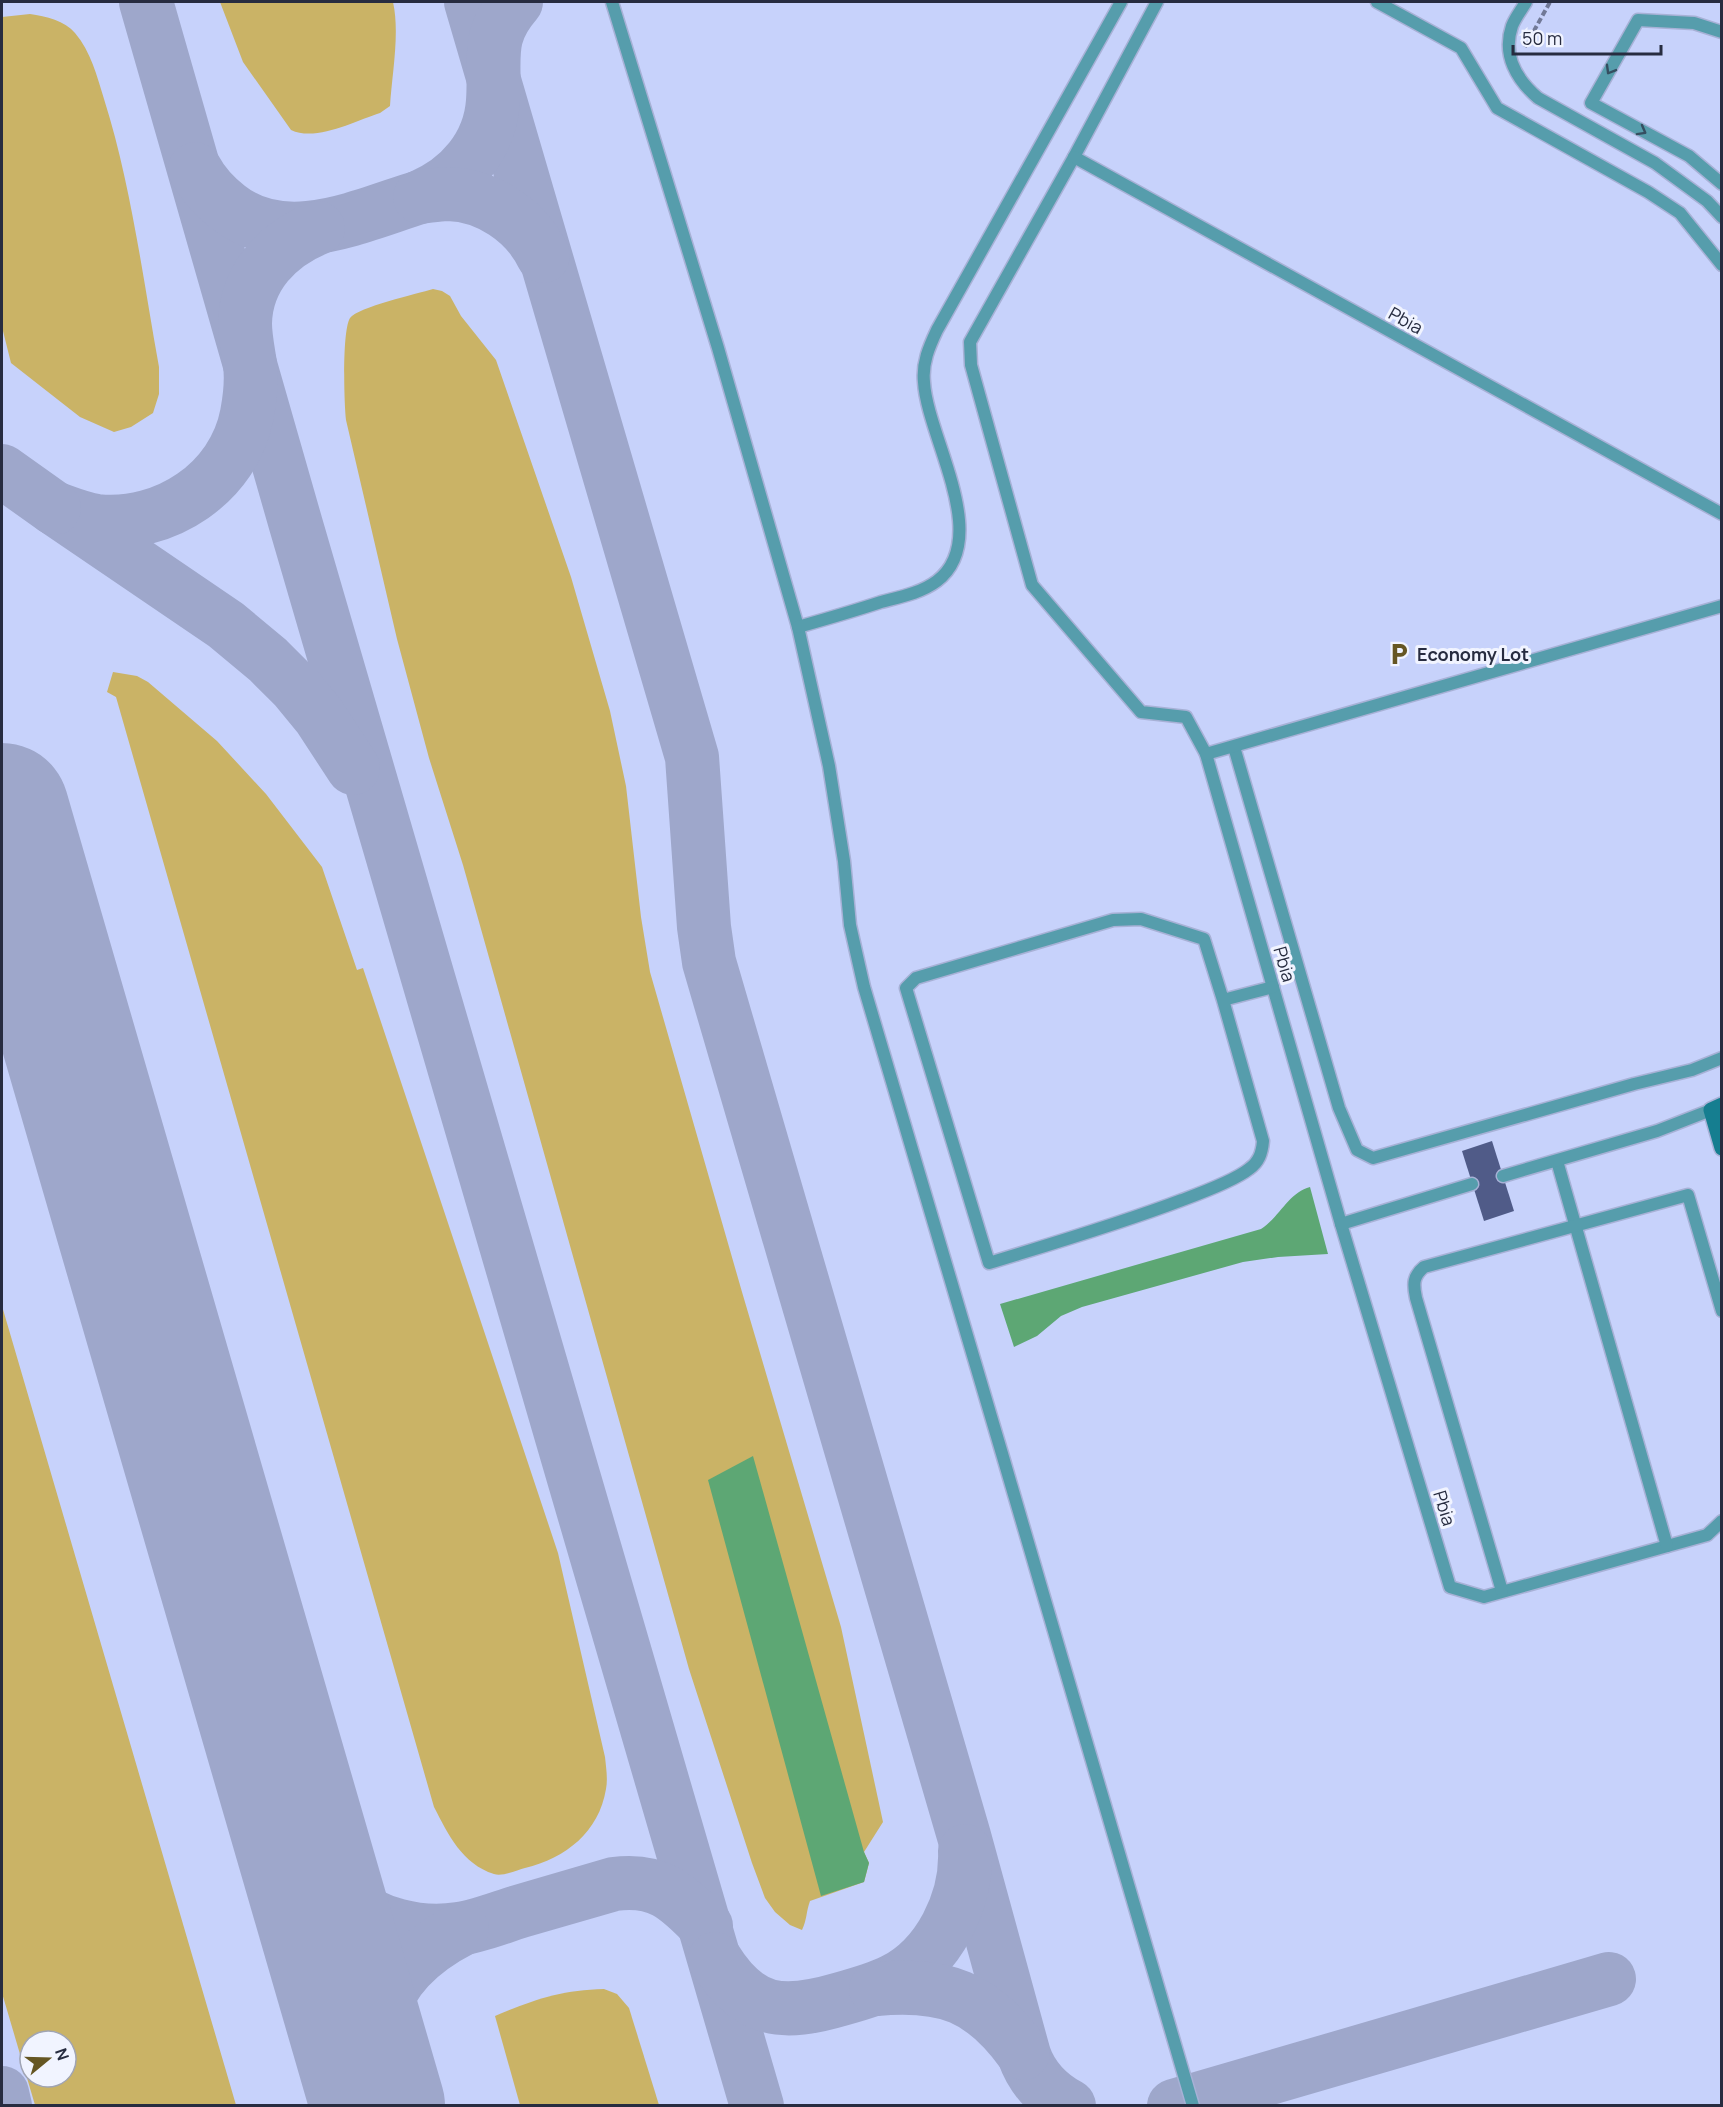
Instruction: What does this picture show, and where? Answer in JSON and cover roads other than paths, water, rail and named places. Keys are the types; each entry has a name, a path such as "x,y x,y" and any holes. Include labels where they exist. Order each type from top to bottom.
{"street":[{"path":"1716,1108 1722,1148"}],"lane":[{"path":"612,2 714,337 798,627 829,766 844,861 850,924 864,987 1193,2106"},
{"path":"798,627 915,592 936,582 950,567 959,542 960,518 926,396 925,361 937,330 1121,2"},
{"path":"1074,157 1157,2"},
{"path":"1377,2 1461,48 1497,108 1648,192 1680,213 1722,266"},
{"path":"1526,2 1512,25 1509,39 1514,67 1523,84 1538,98 1655,163 1707,201 1722,217"},
{"path":"1722,32 1694,23 1638,20 1591,103 1689,156 1722,184"},
{"name":"Pbia","path":"1722,514 1074,157 970,342 971,365 1032,585 1142,712 1186,717 1206,754 1341,1224 1450,1587 1484,1597 1707,1535 1722,1521"},
{"path":"1206,754 1722,606"},
{"path":"1234,747 1339,1108 1357,1150 1374,1158 1634,1084 1692,1070 1722,1058"},
{"path":"1141,919 1204,939 1223,1000 1263,1142 1262,1153 1256,1163 1248,1171 1206,1191 1149,1212 989,1263 906,988 916,978 1047,939 1113,920 1141,919"},
{"path":"1223,1000 1273,987"},
{"path":"1503,1176 1657,1131 1716,1108"},
{"path":"1557,1161 1667,1545"},
{"path":"1341,1224 1472,1184"},
{"path":"1502,1591 1413,1285 1416,1274 1424,1267 1688,1195 1722,1311"}],"place":[{"name":"Economy Lot","path":"1399,654"}]}
